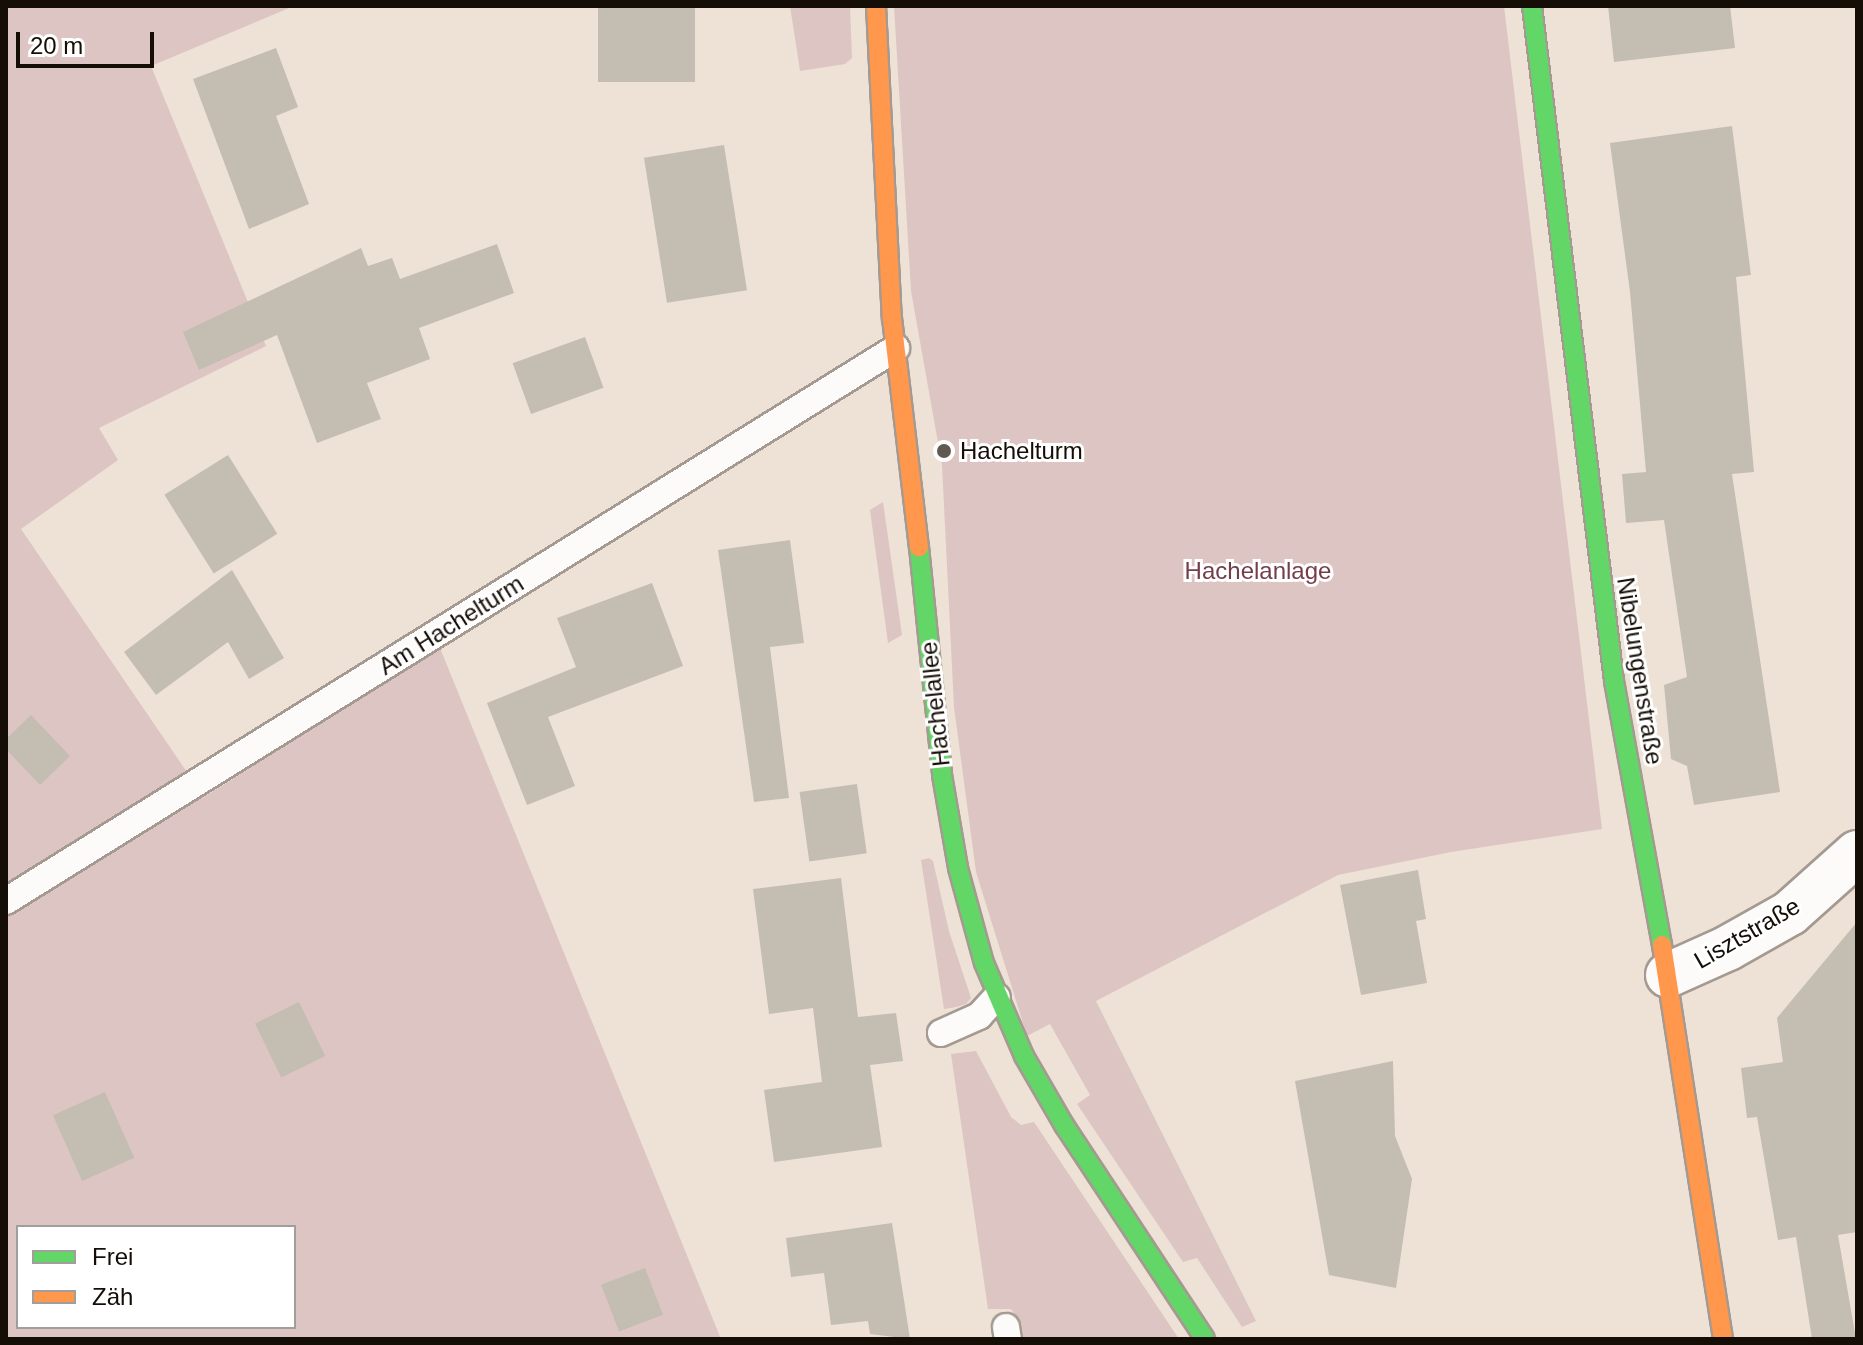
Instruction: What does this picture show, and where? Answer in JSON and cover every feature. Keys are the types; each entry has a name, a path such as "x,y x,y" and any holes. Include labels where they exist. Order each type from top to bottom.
{"street":[{"name":"Hachelallee","path":"876,6 896,348 951,840 984,963 1024,1057 1064,1125 1204,1321"},
{"name":"Nibelungenstraße","path":"1532,6 1614,681 1668,975 1723,1339"},
{"name":"Lisztstraße","path":"1668,975 1728,948 1790,913 1857,853"}],"lane":[{"name":"Am Hachelturm","path":"6,901 896,348"},
{"path":"941,1033 979,1016 997,997"}],"green space":[{"path":"6,6 294,6 151,66 266,346 99,428 118,460 21,529 204,797 440,648 721,1339 6,1339"},
{"path":"790,6 850,6 852,58 845,64 800,71"},
{"name":"Hachelanlage","path":"894,6 1504,6 1602,829 1451,852 1338,875 1096,1001 1256,1321 1242,1327 1197,1258 1183,1262 1077,1104 1090,1095 1050,1024 1027,1036 976,872 954,707 942,465 911,291"},
{"path":"883,502 902,635 888,643 870,510"},
{"path":"929,858 933,861 949,931 971,998 966,1004 944,1009 921,860"},
{"path":"976,1051 1011,1117 1021,1125 1034,1122 1179,1339 1022,1339 1019,1320 1011,1309 988,1309 951,1054"}],"building":[{"path":"598,6 695,6 695,82 598,82"},
{"path":"1608,6 1730,6 1735,48 1614,62"},
{"path":"276,48 298,107 276,116 309,204 249,229 193,79"},
{"path":"1732,126 1751,275 1736,277 1754,472 1732,474 1780,792 1694,805 1687,766 1671,759 1664,685 1687,677 1664,520 1626,523 1622,474 1646,472 1630,292 1610,143"},
{"path":"724,145 747,290 667,303 644,158"},
{"path":"497,244 514,293 419,328 430,359 367,383 381,419 317,443 277,335 199,370 183,332 361,248 368,266 392,258 400,279"},
{"path":"585,337 603,388 531,414 513,363"},
{"path":"228,455 277,534 214,574 164,495"},
{"path":"790,540 804,643 770,647 789,798 754,802 718,550"},
{"path":"232,570 284,658 249,679 228,642 156,695 124,652"},
{"path":"652,583 683,666 548,717 575,786 527,805 487,703 576,667 557,618"},
{"path":"31,715 70,756 40,785 6,749 6,739"},
{"path":"857,784 867,853 809,861 800,792"},
{"path":"1418,870 1426,919 1416,921 1427,983 1361,995 1340,885"},
{"path":"841,878 858,1017 896,1013 903,1061 870,1065 882,1147 774,1162 764,1090 822,1082 813,1008 769,1014 753,889"},
{"path":"1857,922 1857,1232 1838,1235 1856,1339 1812,1339 1796,1237 1778,1240 1757,1117 1747,1118 1741,1068 1783,1062 1777,1018"},
{"path":"299,1002 325,1056 281,1077 255,1023"},
{"path":"1393,1061 1395,1136 1412,1179 1396,1288 1329,1275 1295,1081"},
{"path":"105,1092 134,1158 82,1181 53,1115"},
{"path":"892,1223 910,1339 870,1334 868,1321 831,1325 824,1273 791,1277 786,1238"},
{"path":"645,1268 663,1315 619,1332 601,1285"}],"traffic: fast":[{"path":"1532,6 1614,681 1662,945"},
{"path":"919,547 942,775 958,868 984,963 1024,1056 1064,1125 1205,1339"}],"traffic: slow":[{"path":"876,6 892,318 919,547"},
{"path":"1662,945 1723,1339"}],"place":[{"name":"Hachelturm","path":"944,451"}]}
